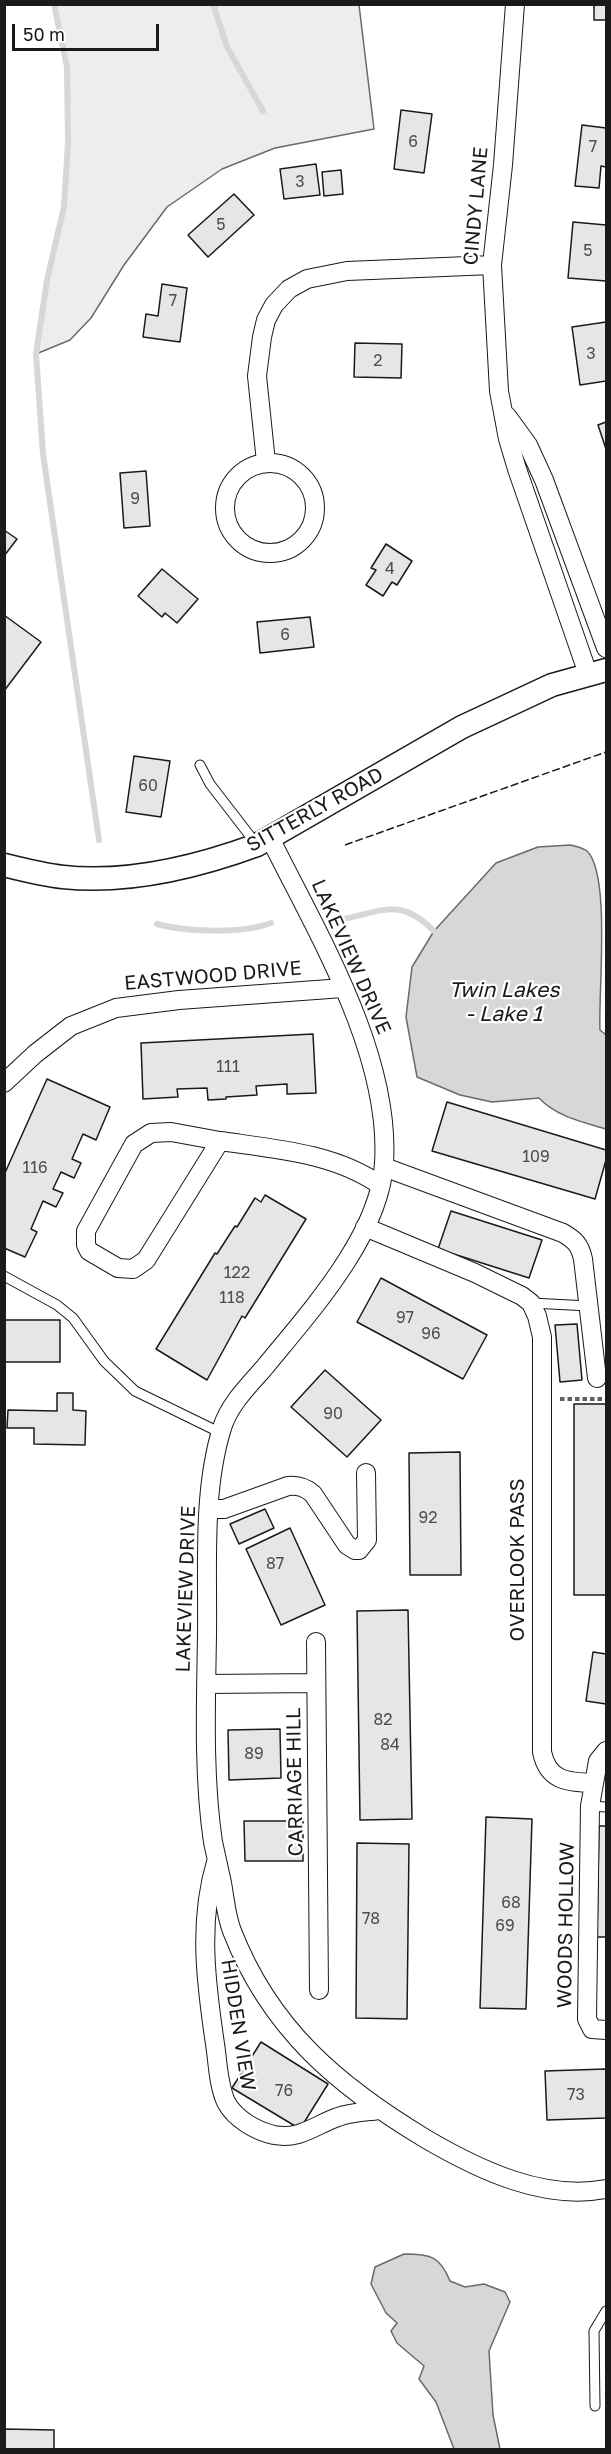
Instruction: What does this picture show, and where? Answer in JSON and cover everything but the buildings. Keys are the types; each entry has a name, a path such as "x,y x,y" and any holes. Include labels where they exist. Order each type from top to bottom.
{"street":[{"name":"CINDY LANE","path":"515,4 503,165 492,265 499,391 508,440 517,469 597,672"},
{"path":"266,462 257,376 266,320 274,305 289,289 307,279 347,271 492,265"},
{"name":"CINDY LANE","path":"504,412 528,445 606,648"},
{"path":"266,462 282,464 296,471 307,482 315,504 311,527 302,540 289,549 274,553 260,552 246,547 235,538 224,512 225,498 235,479 252,466 266,462"},
{"name":"SITTERLY ROAD","path":"4,865 64,878 108,878 175,870 264,841 462,726 552,685 597,672"},
{"name":"LAKEVIEW DRIVE","path":"264,841 343,988 367,1042 384,1132 384,1167 366,1227 317,1304 233,1405 221,1433 214,1462 210,1509 206,1684 209,1802 229,1926 250,1973 273,2008 304,2046 340,2081 379,2110 445,2149 492,2172 533,2186 563,2191 606,2189"},
{"name":"EASTWOOD DRIVE","path":"4,1083 70,1026 117,1008 179,1000 343,988"},
{"path":"220,1141 141,1265 127,1270 118,1268 89,1251 86,1245 86,1231 134,1144 151,1133 161,1132 220,1141 322,1158 354,1169 380,1185"},
{"path":"384,1167 574,1239 581,1248 597,1378"},
{"path":"366,1227 475,1273 522,1296 531,1304"},
{"name":"OVERLOOK PASS","path":"531,1304 541,1326 542,1752 547,1766 556,1776 571,1782 593,1783"},
{"path":"210,1509 224,1509 288,1486 297,1485 313,1494 347,1545 359,1550 367,1540 366,1473"},
{"path":"316,1642 316,1683"},
{"name":"CARRIAGE HILL","path":"206,1684 316,1683 319,1990"},
{"name":"WOODS HOLLOW","path":"606,1751 598,1761 593,1783 598,1807 587,2019 592,2029 606,2030"},
{"name":"HIDDEN VIEW","path":"217,1859 209,1887 205,1952 209,2004 220,2085 233,2113 259,2130 287,2136 303,2134 338,2117 379,2110"}],"lane":[{"path":"200,765 210,784 264,841"},
{"path":"4,1276 57,1305 73,1318 104,1361 135,1391 221,1433"},
{"path":"531,1304 589,1306"},
{"path":"595,2406 594,2331 606,2311"}],"path":[{"path":"541,1399 606,1399"}],"shaded area":[{"path":"54,5 359,5 374,129 275,148 222,169 167,207 124,265 91,318 70,340 36,354 50,268 64,207 68,142 67,67"}],"water":[{"name":"Twin Lakes - Lake 1","path":"570,845 587,851 594,864 599,884 602,936 600,1030 606,1035 606,1129 562,1114 539,1098 492,1102 460,1095 417,1077 406,1017 412,967 434,931 496,863 538,847"},
{"path":"404,2254 433,2258 442,2266 450,2281 465,2287 484,2284 505,2292 510,2302 489,2351 493,2415 500,2449 454,2449 436,2402 419,2379 424,2366 397,2343 391,2331 397,2323 386,2313 371,2284 375,2267"}],"waterway":[{"path":"54,4 67,67 68,142 64,207 47,280 36,354 43,454 99,840"},
{"path":"213,4 227,47 263,111"},
{"path":"344,919 381,910 401,910 422,920 434,931"},
{"path":"157,924 214,931 245,929 271,923"}],"fence":[{"path":"345,845 606,752"}]}
